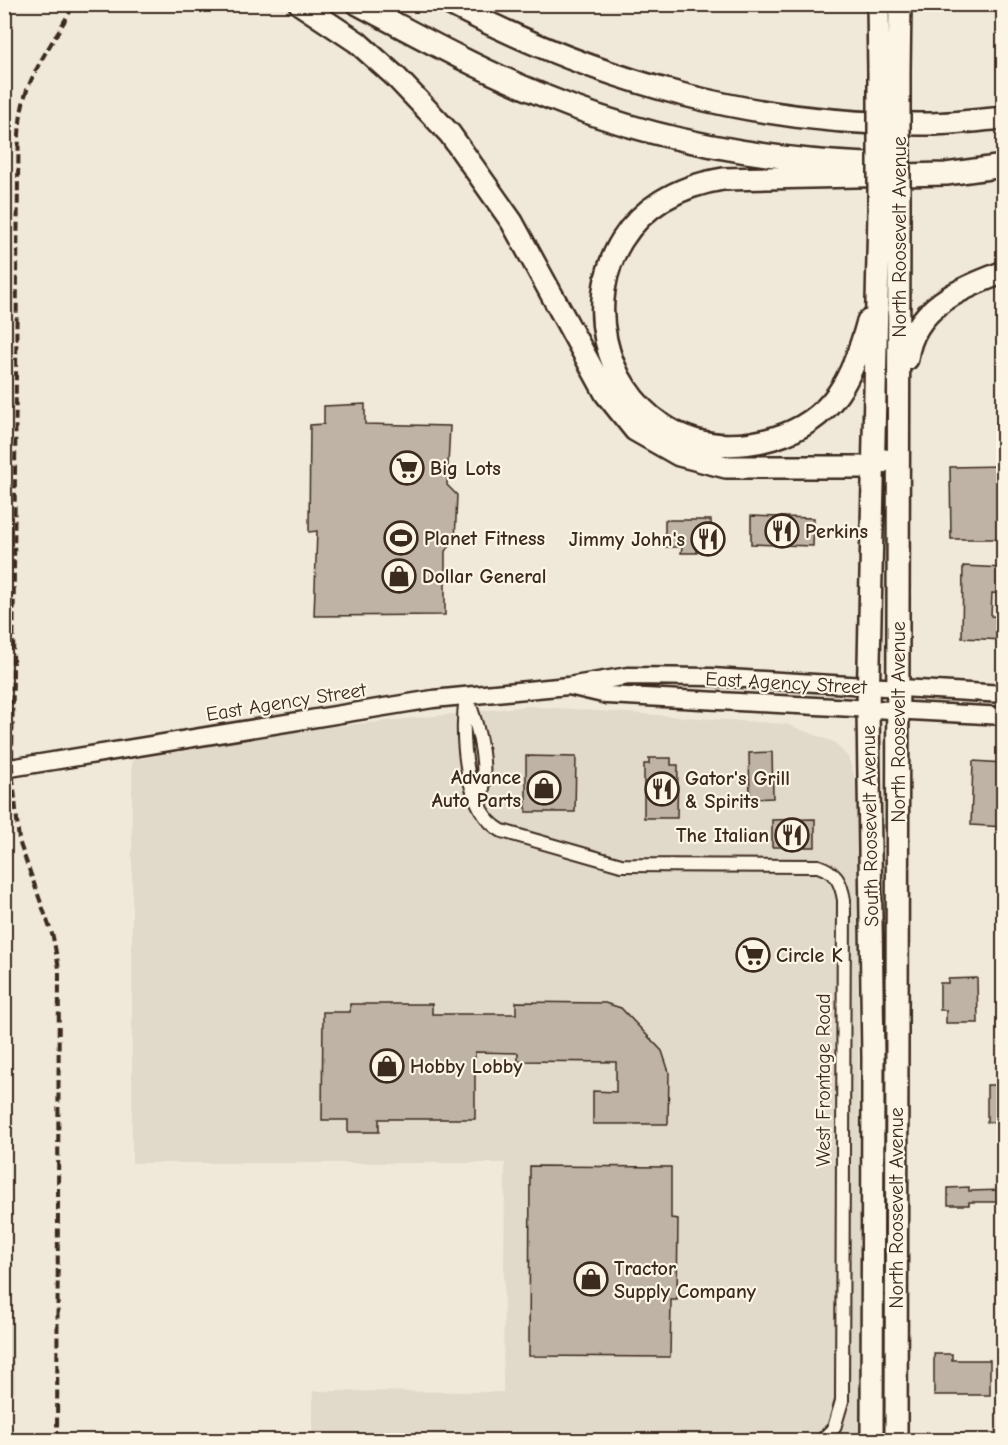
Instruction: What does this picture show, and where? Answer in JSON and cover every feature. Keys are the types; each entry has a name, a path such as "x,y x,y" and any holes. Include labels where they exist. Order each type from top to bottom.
{"highway":[{"path":"300,4 357,42 396,77 450,134 512,222 606,394 635,430 652,442 679,455 726,467 874,467 900,449"},
{"path":"358,4 464,60 547,97 685,141 732,151 822,162 928,164 1004,160"},
{"path":"450,4 536,46 596,70 654,89 717,103 773,113 857,122 930,124 1004,118"},
{"name":"North Roosevelt Avenue","path":"879,4 889,71 889,210 900,413 896,1440"},
{"name":"North Roosevelt Avenue","path":"889,71 900,4"},
{"path":"878,249 869,320 859,358 849,380 835,398 806,425 750,444 699,440 676,432 640,407 614,370 607,352 602,307 604,283 611,258 640,217 680,190 723,179 946,174 1004,166"},
{"name":"South Roosevelt Avenue","path":"872,1440 873,1059 868,709 878,249 889,210"},
{"path":"900,413 908,346 918,325 931,309 948,295 1004,272"}],"main road":[{"name":"East Agency Street","path":"8,768 466,695 568,686 599,679 645,675 1004,694"},
{"name":"East Agency Street","path":"568,686 607,695 1004,716"}],"street":[{"name":"West Frontage Road","path":"466,695 478,729 483,771 483,793 480,805 486,820 502,831 607,863 634,866 818,866 828,869 838,878 844,900 842,1401 834,1428 822,1440"}],"shaded area":[{"path":"528,706 786,724 834,742 848,757 857,784 860,1440 312,1440 313,1391 503,1392 505,1163 132,1163 132,760 311,729"},
{"path":"5,1042 15,1392 4,1394"}],"building":[{"path":"365,404 365,424 450,426 447,485 457,495 455,542 445,551 445,615 314,616 317,531 309,532 310,425 324,424 324,406"},
{"path":"1002,466 1003,539 951,539 950,467"},
{"name":"Perkins","path":"751,516 814,518 813,546 751,544"},
{"path":"665,520 711,520 711,548 697,548 697,553 681,553 682,547 665,547"},
{"path":"963,566 1004,568 1004,594 992,593 991,616 1004,617 1004,640 962,638"},
{"path":"772,752 773,798 750,799 749,753"},
{"path":"526,756 576,757 575,812 526,812"},
{"path":"649,758 671,758 671,765 678,765 677,818 644,818 644,764 649,764"},
{"path":"973,761 1004,763 1004,827 971,825"},
{"path":"815,819 815,847 772,847 772,820"},
{"path":"977,978 978,1023 946,1023 946,1010 940,1010 940,983 948,983 948,979"},
{"path":"516,1002 605,1003 621,1008 662,1051 669,1072 668,1124 593,1124 593,1091 616,1092 616,1062 518,1061 518,1053 475,1052 475,1119 379,1119 379,1132 348,1132 348,1120 322,1120 323,1012 350,1012 350,1004 432,1004 432,1014 516,1014"},
{"path":"987,1085 1004,1085 1004,1122 987,1122"},
{"path":"530,1166 671,1167 671,1218 678,1219 677,1300 671,1300 670,1357 529,1356"},
{"path":"969,1187 969,1191 1004,1190 1004,1202 969,1202 969,1205 948,1205 948,1188"},
{"path":"934,1354 952,1354 952,1360 990,1360 990,1395 934,1395"}],"railway":[{"path":"57,1440 59,968 53,937 19,841 12,768 18,177 20,122 27,90 74,4"}],"place":[{"name":"Big Lots","path":"407,468"},
{"name":"Perkins","path":"782,531"},
{"name":"Planet Fitness","path":"401,538"},
{"name":"Jimmy John's","path":"708,539"},
{"name":"Dollar General","path":"399,576"},
{"name":"Advance Auto Parts","path":"544,788"},
{"name":"Gator's Grill & Spirits","path":"662,789"},
{"name":"The Italian","path":"792,835"},
{"name":"Circle K","path":"753,955"},
{"name":"Hobby Lobby","path":"387,1066"},
{"name":"Tractor Supply Company","path":"591,1279"}]}
